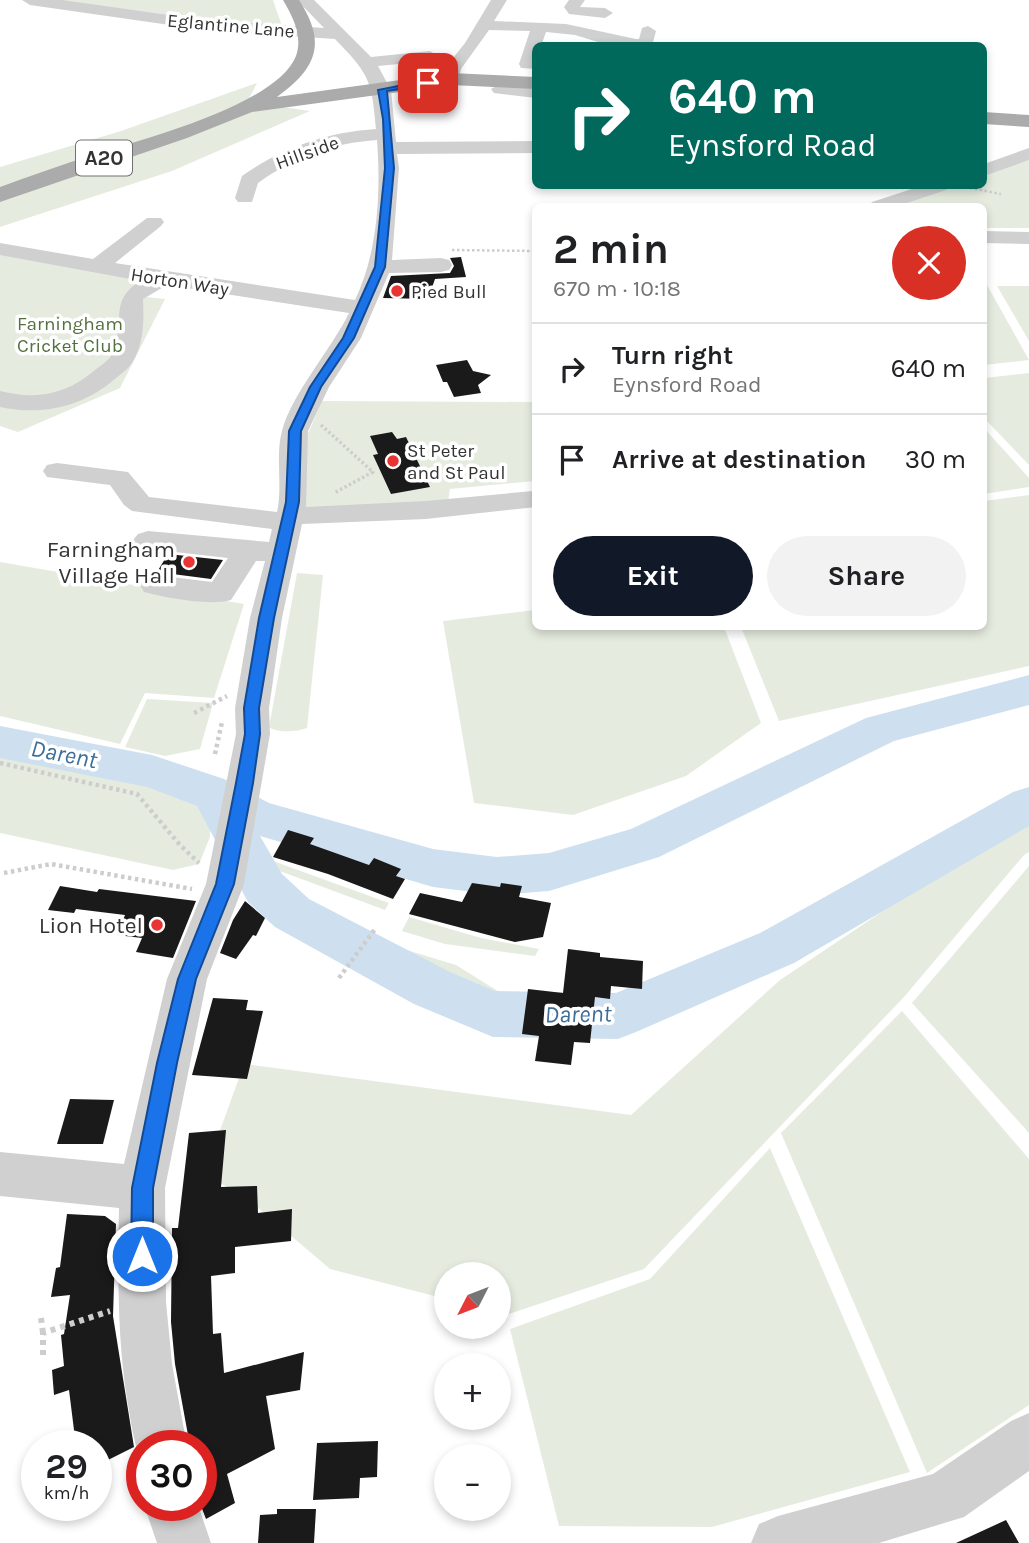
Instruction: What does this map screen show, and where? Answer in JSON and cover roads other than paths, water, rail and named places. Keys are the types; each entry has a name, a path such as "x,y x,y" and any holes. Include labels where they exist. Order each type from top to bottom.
{"main road":[{"path":"290,0 307,32"},
{"name":"A20","path":"0,195 184,132 237,110 286,81 301,64 307,47 307,32"},
{"path":"237,110 268,103 451,79 532,83"},
{"path":"269,93 317,98"},
{"path":"987,118 1029,121"}],"street":[{"name":"Eglantine Lane","path":"30,0 205,25 337,34"},
{"path":"158,1430 147,1364 142,1302 142,1188 187,979 225,877 244,783 260,656 291,513 294,444 304,407 349,338 380,267 389,141 382,90 368,62 337,34 306,0"},
{"path":"451,79 453,68 499,0"},
{"path":"577,0 572,7 574,11 605,13"},
{"path":"484,25 567,29 617,42"},
{"path":"535,42 540,28"},
{"path":"646,42 648,31"},
{"path":"532,50 527,64 532,64"},
{"path":"368,62 430,55"},
{"path":"500,89 532,93"},
{"name":"Hillside","path":"245,198 249,180 268,166 315,145 348,137 532,147"},
{"path":"987,169 1029,154"},
{"path":"873,202 927,189"},
{"path":"97,267 154,222"},
{"path":"987,237 1029,238"},
{"name":"Horton Way","path":"0,249 164,278 361,308"},
{"path":"380,267 447,258"},
{"path":"0,399 22,404 44,403 75,396 91,387 122,360 132,327 132,299 136,293 164,278"},
{"path":"57,471 118,478 122,480 135,502 142,505 291,513 426,510 532,499"},
{"path":"148,540 247,551 282,552"},
{"path":"155,585 220,593 247,551"},
{"path":"0,1174 142,1188"},
{"path":"778,1543 945,1498 1029,1438"},
{"path":"177,1521 184,1543"}],"waterway":[{"name":"Darent","path":"0,742 152,771 208,791 256,817 433,868 497,876 549,872 643,844 881,729 1029,690"},
{"name":"Darent","path":"218,803 265,888 292,913 432,988 493,1014 618,1016 777,948 1029,804"}],"place":[{"name":"Pied Bull","path":"397,291"},
{"name":"St Peter and St Paul","path":"393,461"},
{"name":"Farningham Village Hall","path":"189,562"},
{"name":"Lion Hotel","path":"157,925"}],"park label":[{"name":"Farningham Cricket Club","path":"70,334"}]}
